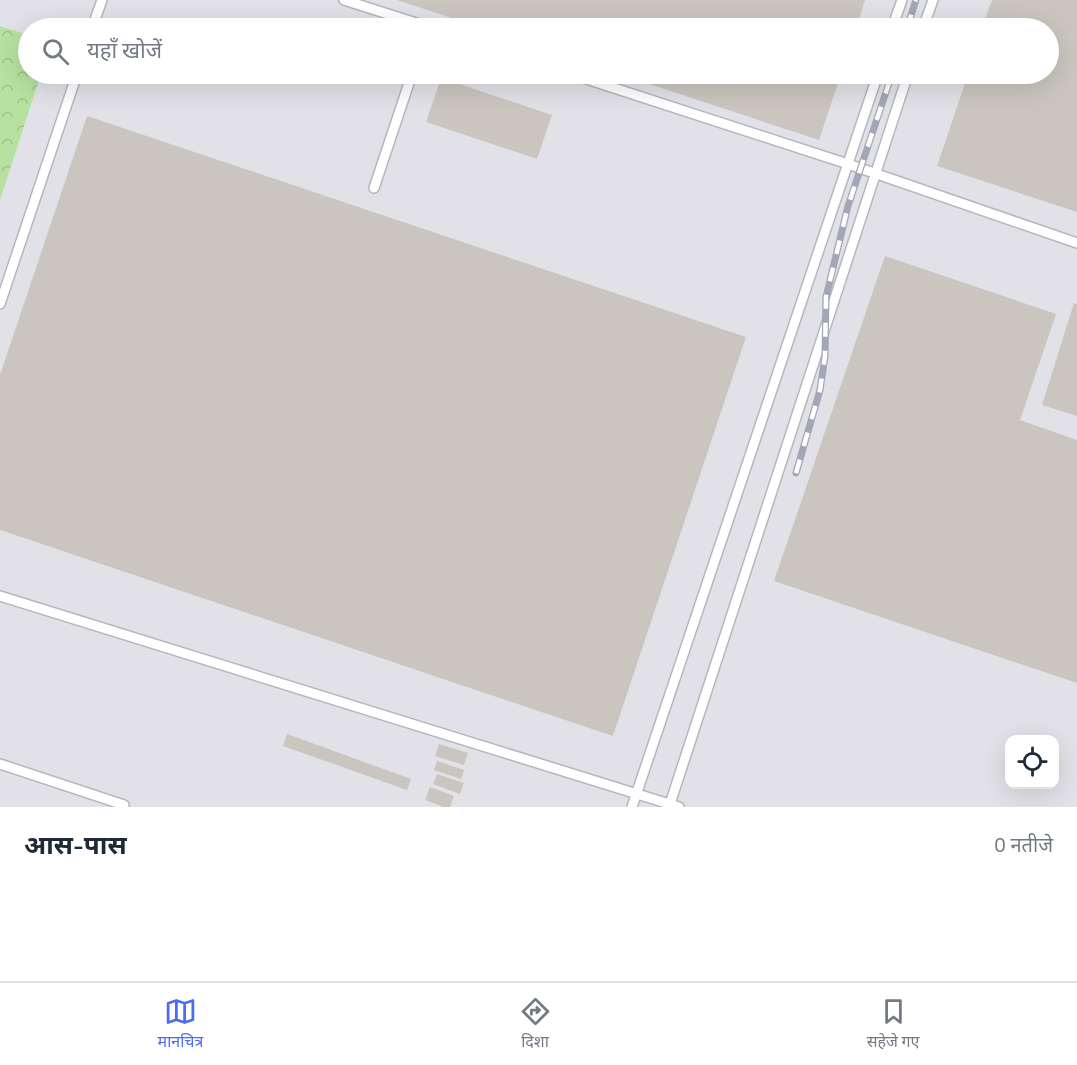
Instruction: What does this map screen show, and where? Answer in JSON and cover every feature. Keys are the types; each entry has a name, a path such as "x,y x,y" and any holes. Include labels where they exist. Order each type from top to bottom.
{"lane":[{"path":"96,18 102,0"},
{"path":"344,0 399,18"},
{"path":"896,18 902,0"},
{"path":"927,18 933,0"},
{"path":"0,303 74,84"},
{"path":"374,188 409,84"},
{"path":"602,84 875,173 1077,243"},
{"path":"632,807 875,84"},
{"path":"0,596 673,806 905,84"},
{"path":"0,764 124,805"}],"shaded area":[{"path":"0,0 1077,0 1077,807 0,807"}],"green space":[{"path":"0,26 18,32 18,84 38,84 0,200"}],"building":[{"path":"397,0 865,0 859,18 452,18"},
{"path":"992,0 1077,0 1077,212 937,166 965,84 1059,84 1059,18 986,18"},
{"path":"439,84 459,84 552,115 537,159 426,122"},
{"path":"649,84 838,84 819,140"},
{"path":"87,116 746,337 613,736 0,530 0,375"},
{"path":"885,256 1056,314 1020,420 1077,440 1077,683 774,581"},
{"path":"1074,303 1077,304 1077,416 1042,405"},
{"path":"287,734 411,779 407,790 283,746"},
{"path":"439,744 468,753 464,765 435,756"},
{"path":"437,761 464,770 461,779 434,770"},
{"path":"437,774 464,783 460,794 433,784"},
{"path":"430,787 454,796 450,807 425,800"}],"railway":[{"path":"910,18 916,0"},
{"path":"796,473 820,390 825,356 826,297 848,206 889,84"}]}
